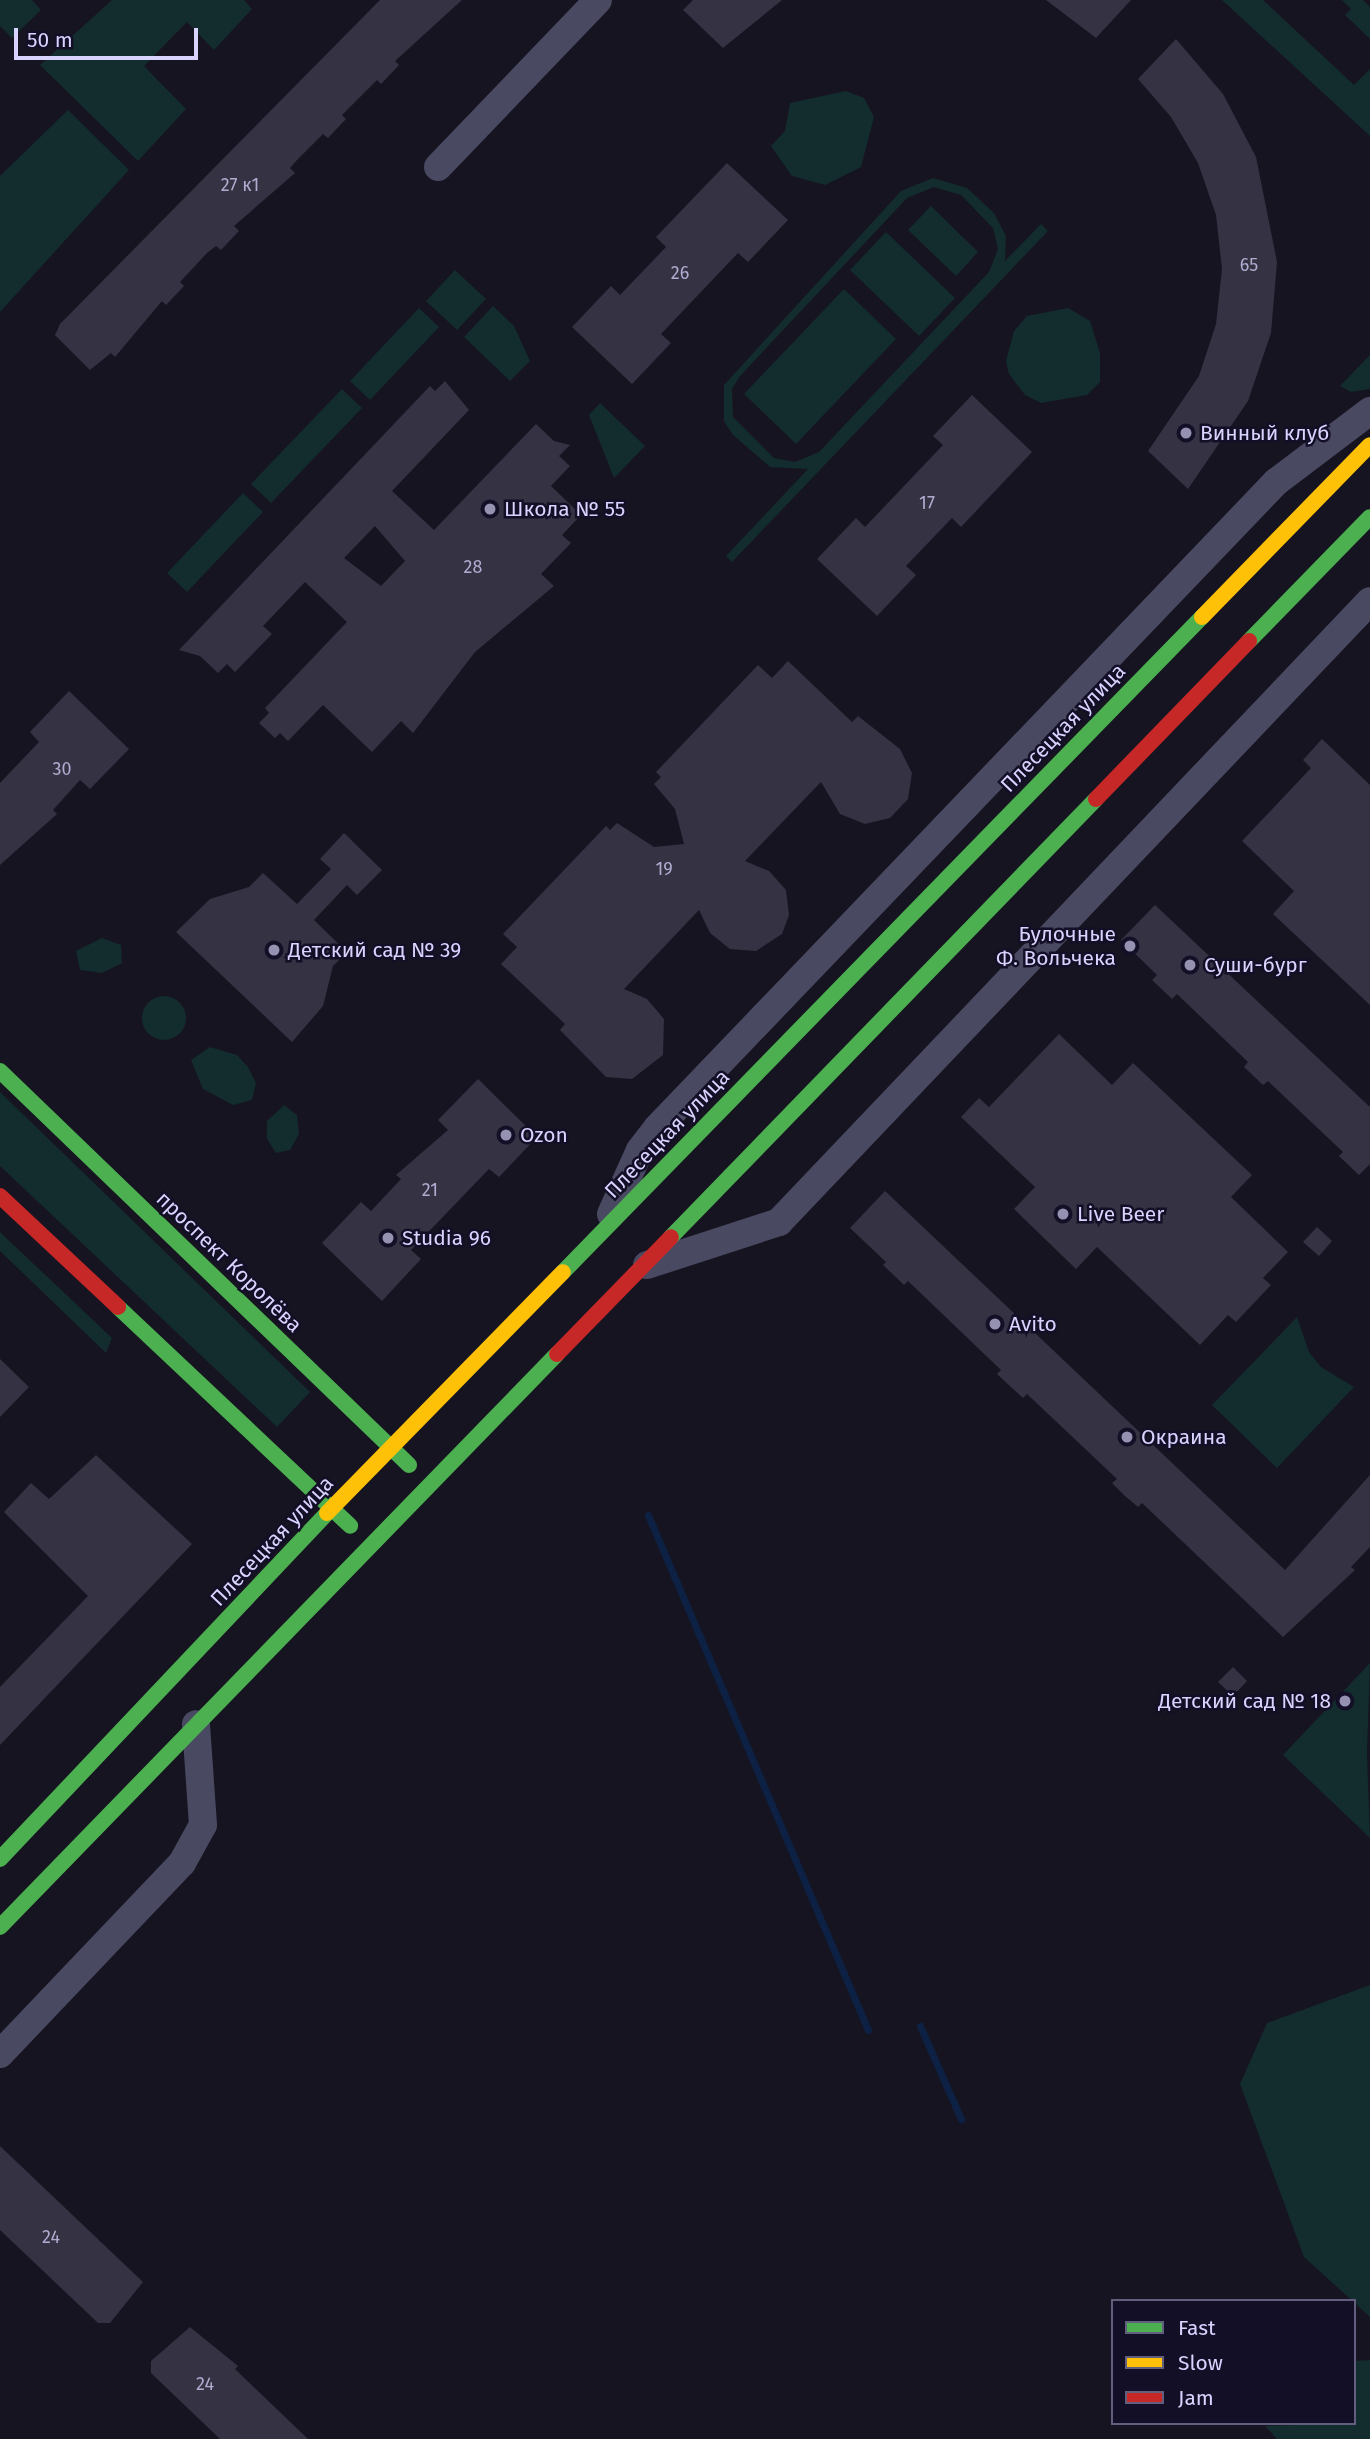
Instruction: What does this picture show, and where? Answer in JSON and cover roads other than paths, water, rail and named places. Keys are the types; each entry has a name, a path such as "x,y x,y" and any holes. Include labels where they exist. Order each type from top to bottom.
{"main road":[{"name":"Плесецкая улица","path":"0,1858 391,1447 1370,445"},
{"path":"0,1927 369,1544 1370,517"},
{"name":"проспект Королёва","path":"0,1071 428,1484"},
{"path":"0,1196 369,1544"}],"street":[{"path":"438,167 598,0"},
{"path":"604,1228 640,1150 657,1128 1276,482 1370,411"},
{"path":"638,1268 779,1222 1370,601"},
{"path":"0,2054 182,1863 203,1825 196,1724"},
{"path":"0,1831 64,1792"}],"waterway":[{"path":"648,1515 868,2030"},
{"path":"920,2026 961,2119"}],"place":[{"name":"Винный клуб","path":"1186,433"},
{"name":"Школа № 55","path":"490,509"},
{"name":"Булочные Ф. Вольчека","path":"1130,946"},
{"name":"Детский сад № 39","path":"274,950"},
{"name":"Суши-бург","path":"1190,965"},
{"name":"Ozon","path":"506,1135"},
{"name":"Live Beer","path":"1063,1214"},
{"name":"Studia 96","path":"388,1238"},
{"name":"Avito","path":"995,1324"},
{"name":"Окраина","path":"1127,1437"},
{"name":"Детский сад № 18","path":"1345,1701"}]}
